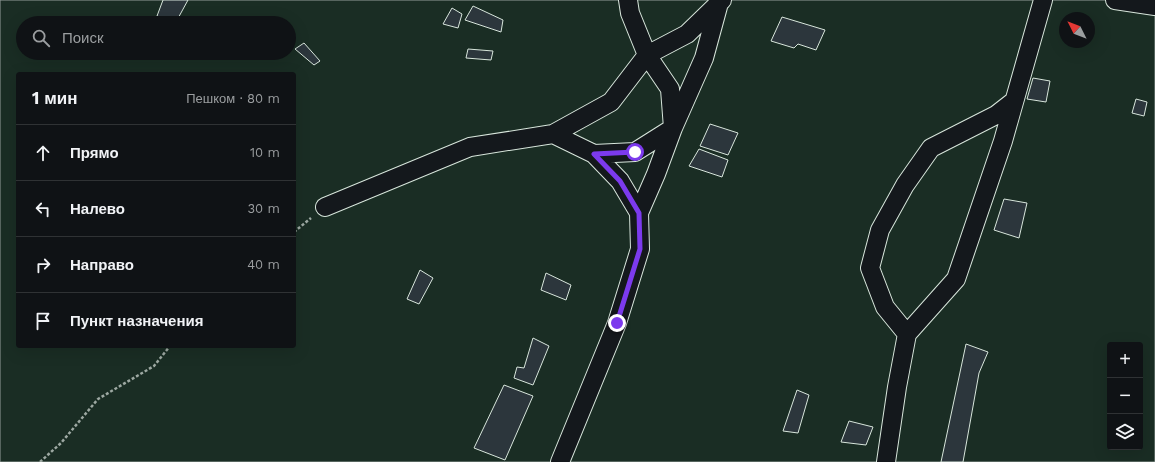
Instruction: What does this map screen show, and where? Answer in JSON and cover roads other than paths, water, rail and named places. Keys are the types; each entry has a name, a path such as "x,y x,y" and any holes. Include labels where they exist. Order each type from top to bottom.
{"street":[{"path":"628,0 630,13 648,55 670,89 674,128"},
{"path":"886,462 897,387 907,334 956,279 1003,141 1043,0"},
{"path":"1115,0 1155,6"},
{"path":"325,207 470,147 553,134 611,102 648,55 687,34 721,2"},
{"path":"560,462 617,323 640,249 639,213 704,58 721,2"},
{"path":"907,334 885,307 870,268 880,230 905,185 931,148 996,115 1014,101"},
{"path":"594,154 635,152 674,128"},
{"path":"553,134 594,154 620,181 639,213"}]}
